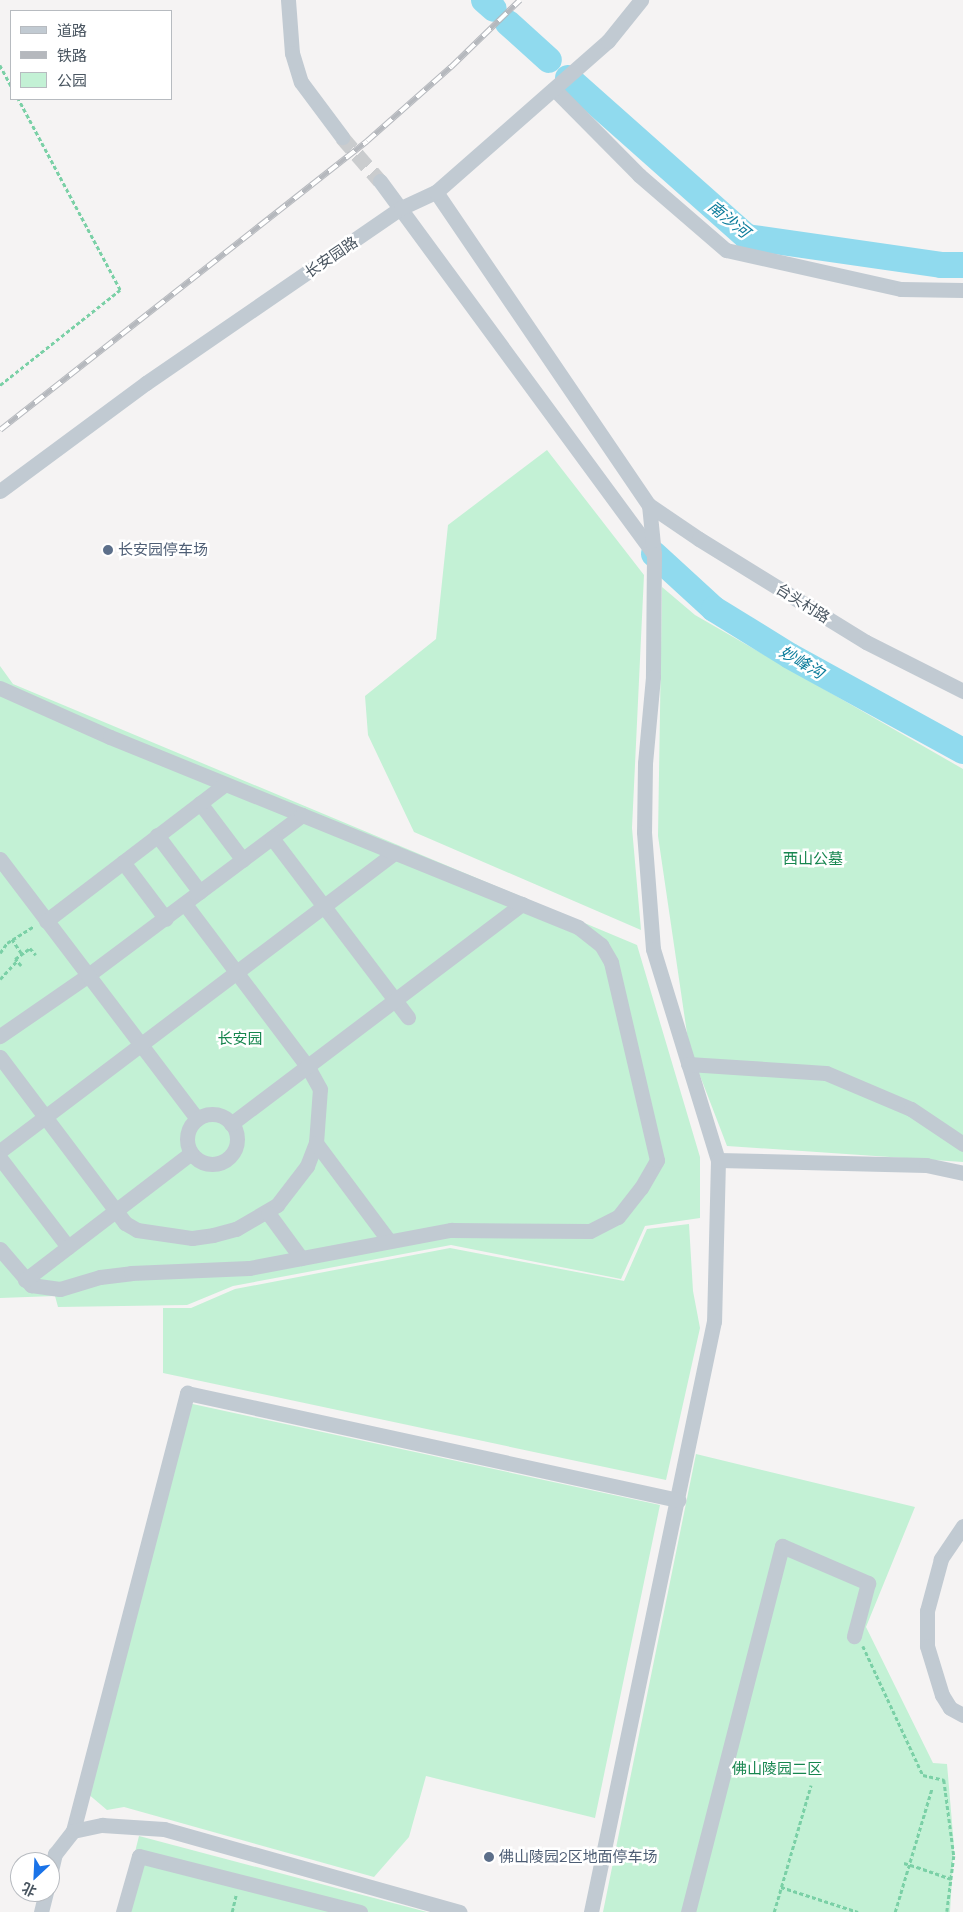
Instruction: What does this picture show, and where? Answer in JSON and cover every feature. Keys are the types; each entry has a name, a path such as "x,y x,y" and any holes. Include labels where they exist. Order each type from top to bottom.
{"street":[{"path":"288,0 292,54 301,82 342,137"},
{"name":"长安园路","path":"0,491 146,383 401,208 436,192 608,42 641,0"},
{"path":"554,89 639,174 726,250 901,289 963,290"},
{"path":"380,181 654,554"},
{"path":"436,192 649,505 654,554 653,677 645,763 644,832 653,949 718,1160 714,1321 591,1912"},
{"name":"台头村路","path":"649,505 699,539 866,642 963,691"},
{"path":"0,688 226,784 578,926 601,945 611,962 657,1160 653,1169 618,1217 590,1231 451,1230 249,1268 131,1273 100,1277 60,1289 43,1289 24,1280 0,1249"},
{"path":"46,921 226,784"},
{"path":"200,803 243,860"},
{"path":"0,1036 166,919 302,815"},
{"path":"157,836 200,892"},
{"path":"272,838 408,1017"},
{"path":"0,1151 395,852"},
{"path":"0,859 197,1119"},
{"path":"123,862 166,919"},
{"path":"0,1057 125,1223 137,1230 192,1238 236,1229 268,1213 294,1186 316,1144 320,1089 307,1066 185,904"},
{"path":"231,1124 522,904"},
{"path":"688,1064 826,1073 911,1110 963,1144"},
{"path":"213,1114 231,1124 237,1142 234,1150 224,1162 207,1164 191,1153 188,1132 197,1119 213,1114"},
{"path":"316,1144 389,1241"},
{"path":"24,1280 191,1153"},
{"path":"0,1158 68,1247"},
{"path":"718,1160 926,1165 963,1173"},
{"path":"268,1213 301,1258"},
{"path":"57,1852 73,1831 187,1393 678,1500"},
{"path":"963,1526 941,1559 927,1611 927,1646 942,1695 950,1708 963,1715"},
{"path":"688,1912 782,1546 868,1583 855,1634"},
{"path":"73,1831 102,1825 164,1829 460,1912"},
{"path":"123,1912 139,1856 360,1912"}],"path":[{"path":"0,65 10,84"},
{"path":"0,385 120,290 19,100"},
{"path":"0,953 12,939 46,921"},
{"path":"12,939 22,954"},
{"path":"21,966 15,959 30,948 36,955"},
{"path":"0,979 17,962"},
{"path":"855,1634 923,1775 944,1780 954,1856 947,1912"},
{"path":"774,1912 811,1785"},
{"path":"895,1912 932,1788"},
{"path":"904,1863 951,1879"},
{"path":"781,1887 858,1912"}],"green space":[{"path":"547,450 644,575 632,828 641,930 414,832 368,735 365,696 436,639 448,525"},
{"name":"西山公墓","path":"662,587 695,615 963,769 963,1162 727,1146 689,1047 658,836"},
{"name":"长安园","path":"0,666 13,684 637,945 700,1157 700,1218 645,1226 621,1279 451,1245 233,1286 187,1305 58,1307 55,1296 0,1298"},
{"path":"689,1224 693,1291 700,1328 666,1480 163,1373 163,1308 191,1308 235,1289 450,1248 624,1281 647,1229"},
{"path":"188,1403 660,1505 595,1818 426,1776 409,1837 374,1877 124,1807 107,1810 87,1793"},
{"name":"佛山陵园二区","path":"696,1454 915,1507 866,1627 933,1763 947,1764 954,1846 950,1912 603,1912"},
{"path":"139,1836 427,1912 120,1912"}],"waterway":[{"name":"南沙河","path":"484,0 494,9"},
{"name":"南沙河","path":"508,23 549,60"},
{"name":"南沙河","path":"568,78 747,237 941,265 963,265"},
{"name":"妙峰沟","path":"654,554 714,609 790,656 963,751"}],"tunnel":[{"path":"342,137 380,181"}],"railway":[{"path":"0,430 367,141 451,67 520,0"}],"place":[{"name":"长安园停车场","path":"108,550"},
{"name":"佛山陵园2区地面停车场","path":"489,1857"}]}
